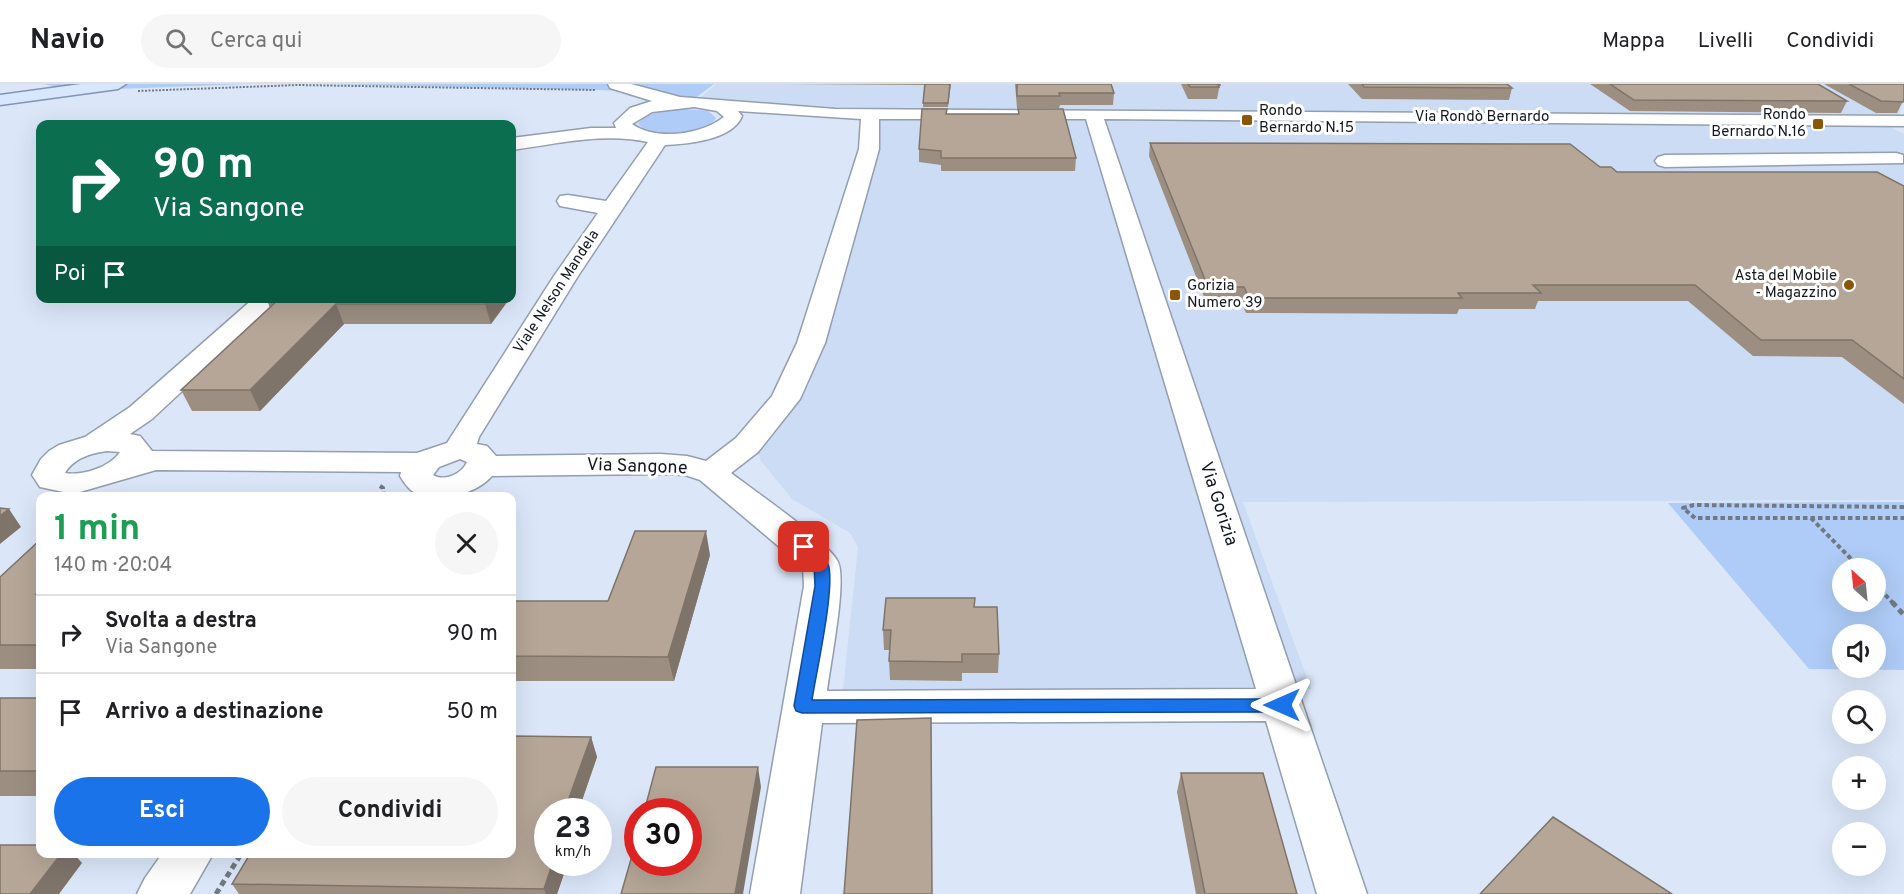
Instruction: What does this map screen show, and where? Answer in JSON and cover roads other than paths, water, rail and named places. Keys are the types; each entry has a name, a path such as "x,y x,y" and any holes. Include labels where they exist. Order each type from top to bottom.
{"main road":[{"path":"0,100 124,87"}],"street":[{"path":"616,84 643,94 681,103"},
{"path":"727,94 936,102 946,105 949,114"},
{"name":"Via Rondò Bernardo","path":"1837,101 1871,120"},
{"path":"632,132 625,128 623,123 635,112 681,103"},
{"name":"Via Rondò Bernardo","path":"681,103 836,114 1904,121"},
{"path":"516,143 591,134 632,132 660,138 696,135 724,127 731,121 733,116 729,111 705,103"},
{"path":"711,473 747,445 785,399 811,343 869,149 870,113"},
{"name":"Via Gorizia","path":"1093,114 1342,894"},
{"path":"1832,120 1900,161"},
{"name":"Viale Nelson Mandela","path":"471,458 464,437 660,138"},
{"path":"1665,161 1900,161"},
{"path":"568,201 580,205 606,207 610,211"},
{"path":"134,456 88,481 67,483 52,480 48,475 50,468 57,461 96,443 141,413 264,303"},
{"path":"134,456 141,413"},
{"path":"96,443 110,441 134,456 428,482 464,482 472,477 471,458"},
{"name":"Via Sangone","path":"471,458 661,464 687,466 711,473 804,547 821,564 822,586 775,894"},
{"path":"802,706 1282,705"},
{"path":"162,894 186,858"}],"place":[{"name":"Rondo Bernardo N.15","path":"1247,120"},
{"name":"Rondo Bernardo N.16","path":"1818,124"},
{"name":"Asta del Mobile - Magazzino","path":"1849,285"},
{"name":"Gorizia Numero 39","path":"1175,295"}]}
